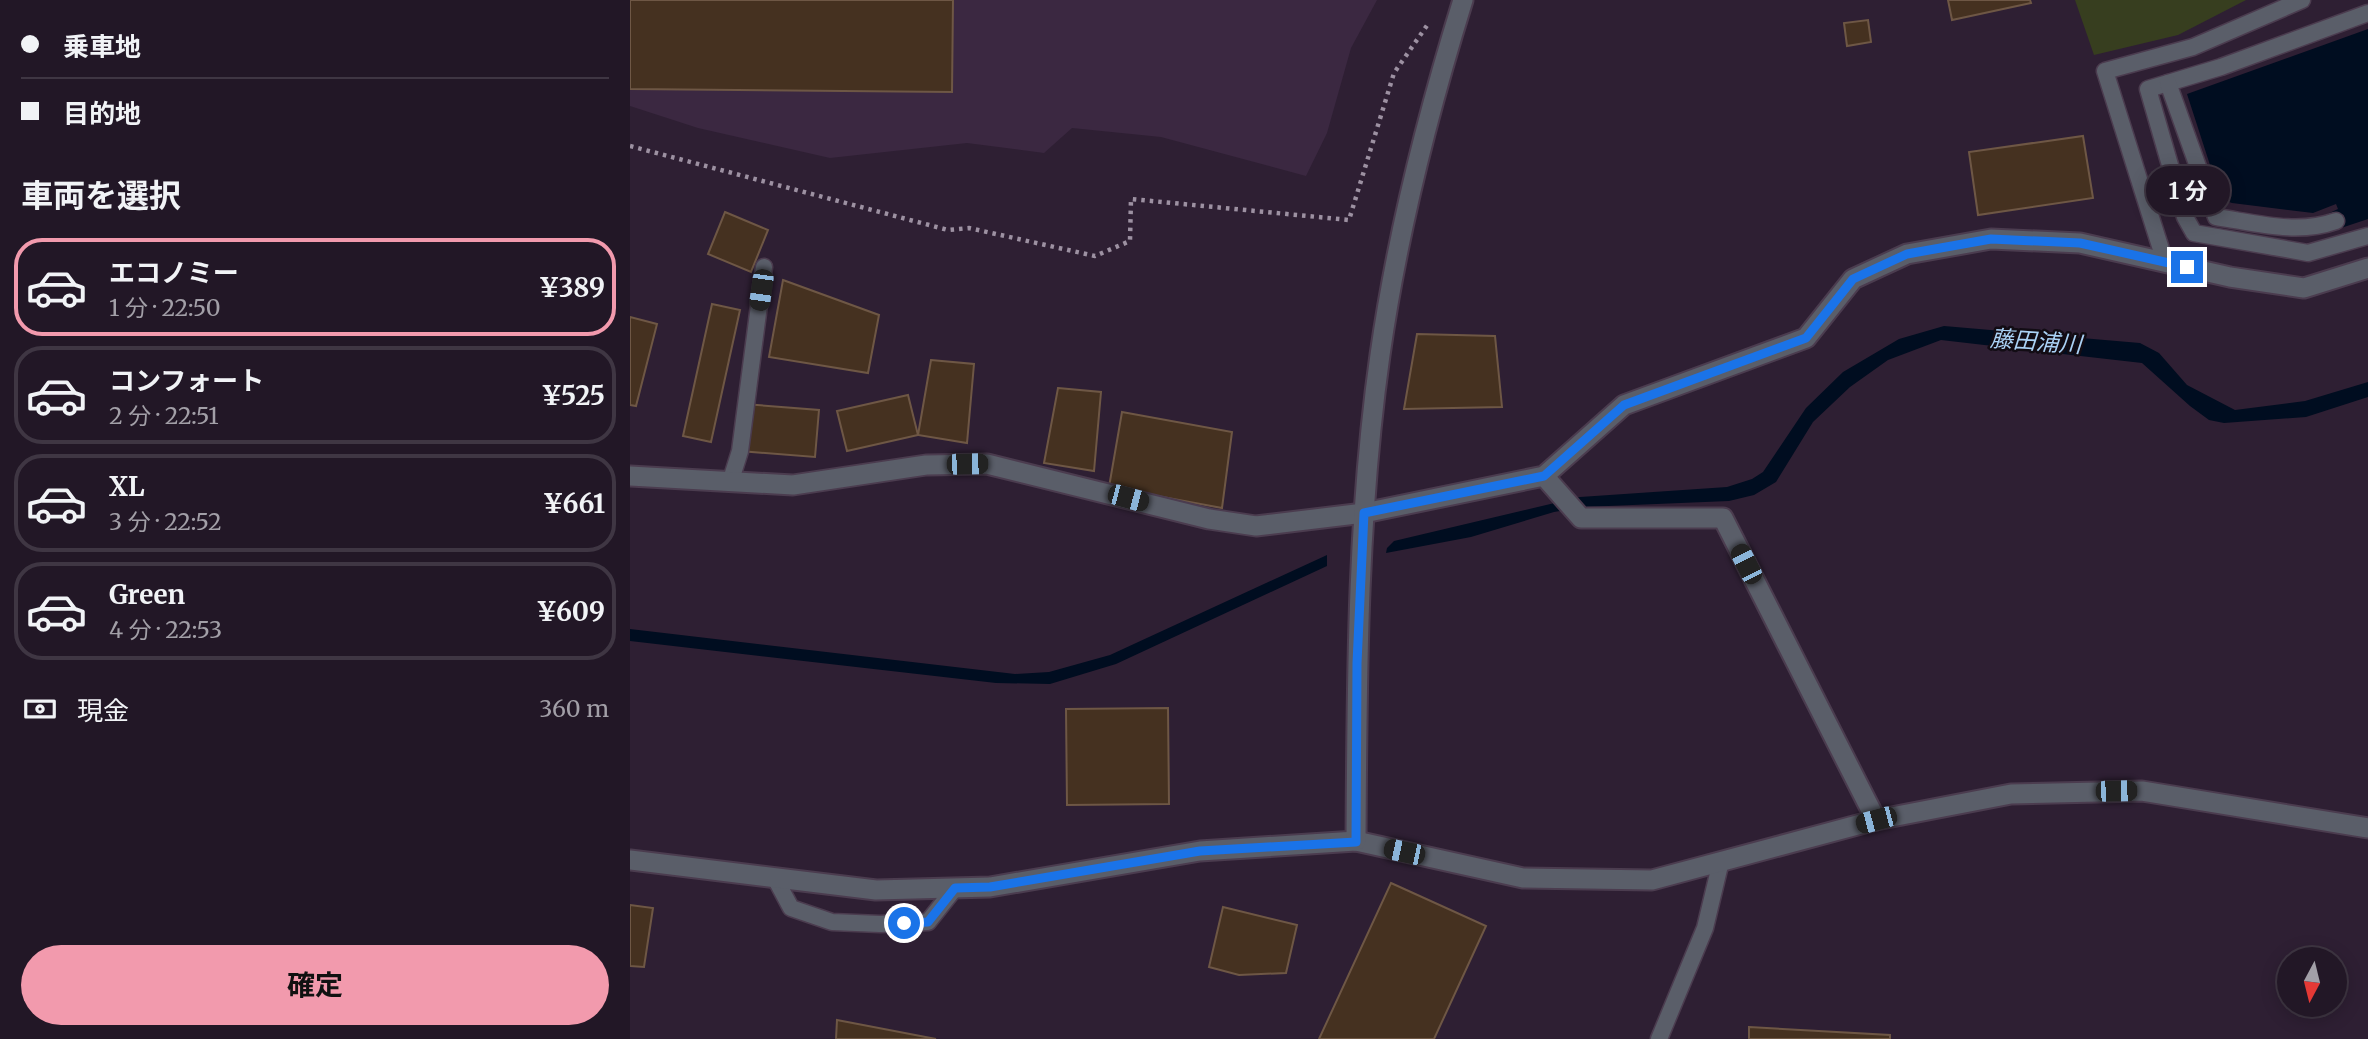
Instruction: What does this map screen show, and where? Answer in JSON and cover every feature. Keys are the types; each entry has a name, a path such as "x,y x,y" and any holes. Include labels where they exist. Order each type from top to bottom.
{"street":[{"path":"1356,842 1357,663 1364,513 1380,356 1409,194 1463,0"},
{"path":"630,476 793,485 926,465 986,464 1209,520 1256,526 1364,513 1544,476 1624,405 1806,338 1853,279 1907,254 1991,239 2080,243 2230,278 2304,288 2368,268"},
{"path":"1544,476 1581,518 1723,518 1876,820"},
{"path":"630,860 876,890 990,887 1200,851 1356,842 1523,878 1652,880 1876,820 2011,794 2142,791 2368,828"}],"lane":[{"path":"2165,262 2105,71 2193,47 2302,0"},
{"path":"2368,13 2148,89 2185,217 2194,233 2308,253 2368,236"},
{"path":"2168,83 2216,217 2293,229 2318,227 2336,220"},
{"path":"730,483 740,451 764,267"},
{"path":"1659,1039 1705,928 1721,861"},
{"path":"775,878 791,908 832,922 868,924 928,922 955,888"}],"path":[{"path":"630,146 948,230 969,228 1095,256 1130,241 1131,199 1349,220 1394,73 1428,24"}],"shaded area":[{"path":"630,0 1377,0 1351,48 1327,133 1306,176 1161,137 1072,128 1044,153 967,143 830,158 698,128 630,106"}],"green space":[{"path":"2075,0 2246,0 2178,35 2094,55"}],"water":[{"path":"2368,29 2368,219 2329,232 2323,216 2338,209 2336,204 2313,213 2232,203 2221,199 2187,94"},
{"name":"藤田浦川","path":"1944,326 2140,343 2159,353 2187,385 2235,410 2305,401 2368,382 2368,397 2306,417 2224,423 2209,420 2142,363 1941,340 1888,360 1850,387 1813,422 1776,482 1754,495 1729,501 1584,507 1554,512 1471,537 1386,553 1394,541 1580,497 1727,487 1752,479 1763,472 1806,408 1843,372 1899,339"},
{"path":"1327,555 1327,566 1116,664 1050,684 996,683 630,641 630,629 1015,674 1049,672 1110,655"}],"building":[{"path":"630,0 953,0 952,92 630,89"},
{"path":"1948,0 2030,0 2031,3 1952,20"},
{"path":"1868,20 1871,42 1847,46 1844,23"},
{"path":"2083,136 2093,198 1978,215 1969,152"},
{"path":"725,212 768,230 751,272 708,254"},
{"path":"783,280 879,315 868,373 769,357"},
{"path":"712,304 740,310 711,442 683,436"},
{"path":"630,317 657,324 636,406 630,405"},
{"path":"1417,334 1495,336 1502,407 1404,409"},
{"path":"931,360 974,364 967,443 918,435"},
{"path":"1058,388 1101,392 1094,471 1044,463"},
{"path":"908,395 918,435 847,451 837,411"},
{"path":"744,404 819,410 815,457 740,451"},
{"path":"1122,412 1232,432 1222,508 1109,487"},
{"path":"1168,708 1169,804 1067,805 1066,709"},
{"path":"1391,883 1486,926 1434,1039 1319,1039"},
{"path":"630,905 653,908 644,967 630,966"},
{"path":"1223,907 1297,925 1286,973 1239,975 1209,967"},
{"path":"837,1020 936,1039 836,1039"},
{"path":"1749,1027 1890,1035 1890,1039 1749,1039"}],"route":[{"path":"904,923 928,922 955,888 990,887 1200,851 1356,842 1357,663 1364,513 1544,476 1624,405 1806,338 1853,279 1907,254 1991,239 2080,243 2187,267"}]}
